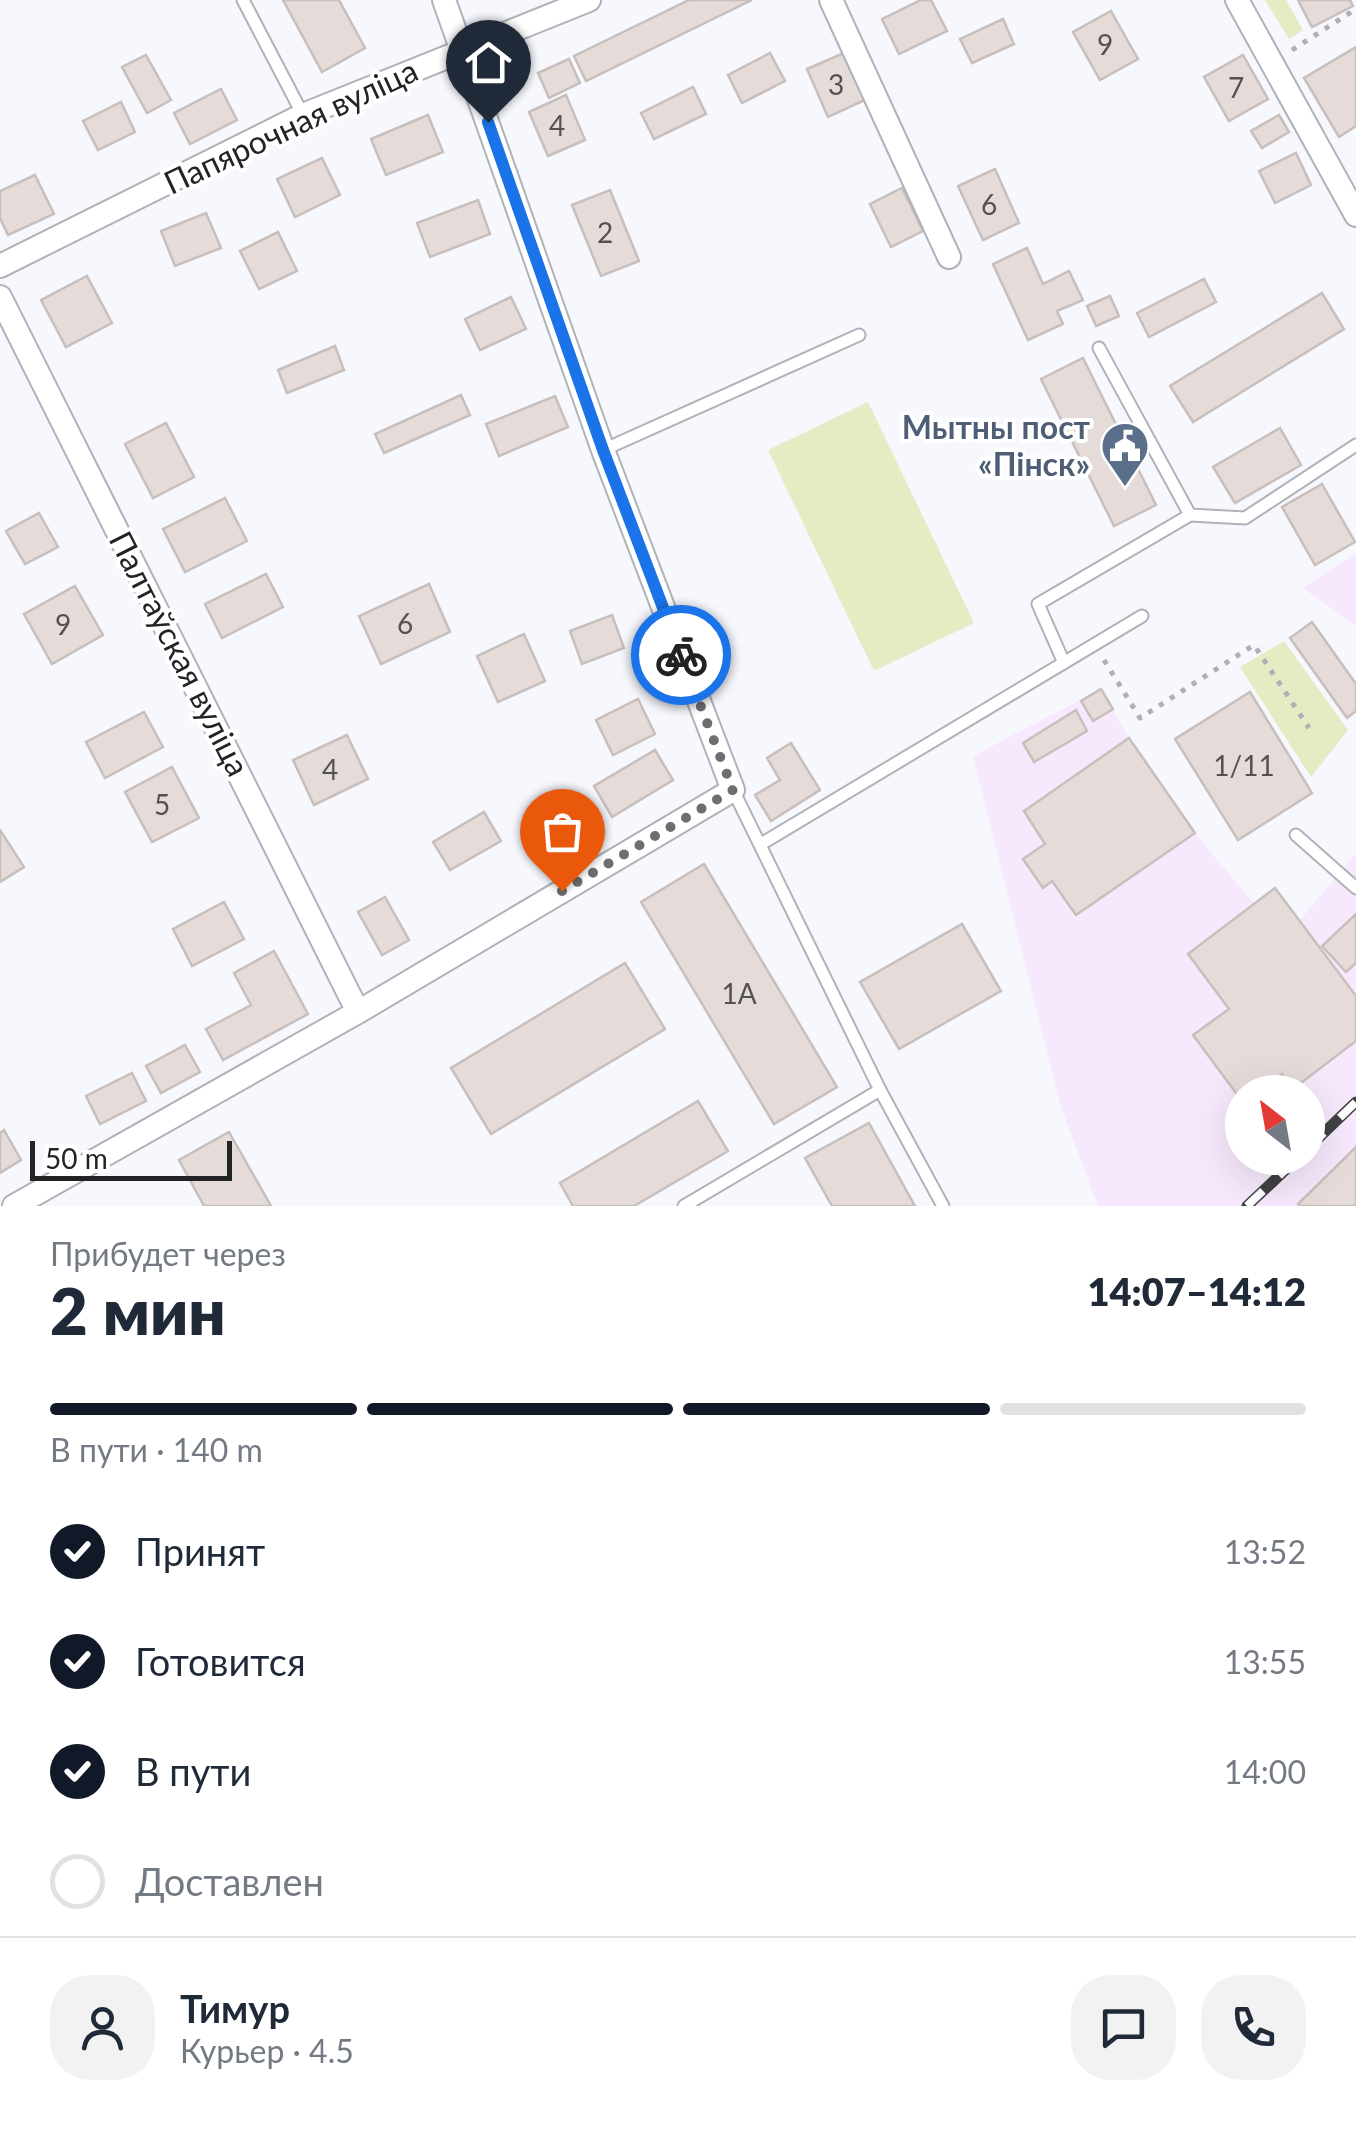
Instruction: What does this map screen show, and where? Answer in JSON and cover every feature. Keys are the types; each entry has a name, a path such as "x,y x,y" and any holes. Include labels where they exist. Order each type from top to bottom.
{"street":[{"path":"14,1206 358,1012 733,790 603,450 444,0"},
{"name":"Папярочная вуліца","path":"0,266 304,115 588,0"},
{"path":"831,0 949,257"},
{"path":"1237,0 1356,215"},
{"name":"Палтаўская вуліца","path":"0,296 358,1012"}],"lane":[{"path":"243,0 304,115"},
{"path":"603,450 859,336"},
{"path":"1099,348 1190,516"},
{"path":"1064,663 1038,604 1190,516 1245,518 1356,445"},
{"path":"761,844 1142,616"},
{"path":"733,790 880,1090 943,1206"},
{"path":"1296,834 1356,888"},
{"path":"684,1206 880,1090"}],"path":[{"path":"1272,62 1356,10"},
{"path":"1094,644 1140,718 1254,645 1309,728"}],"shaded area":[{"path":"1356,553 1356,626 1303,588"},
{"path":"1101,689 1129,738 1195,833 1284,939 1356,853 1356,1206 1098,1206 1061,1107 973,756"}],"green space":[{"path":"1265,0 1286,0 1303,30 1289,39"},
{"path":"868,402 974,623 874,671 768,450"},
{"path":"1284,641 1348,730 1311,777 1240,667"}],"building":[{"path":"283,0 339,0 365,48 322,72"},
{"path":"689,0 752,0 586,81 574,56"},
{"path":"921,0 931,0 947,31 899,54 882,19"},
{"path":"1298,0 1350,0 1353,6 1312,27"},
{"path":"1111,11 1138,59 1100,80 1073,32"},
{"path":"1003,19 1014,44 972,63 960,39"},
{"path":"1356,47 1356,126 1339,137 1304,78"},
{"path":"770,53 785,81 742,103 728,75"},
{"path":"844,53 865,100 828,117 807,69"},
{"path":"146,55 171,100 147,113 122,67"},
{"path":"1243,55 1268,99 1229,121 1204,77"},
{"path":"569,59 580,83 549,98 538,73"},
{"path":"693,87 706,114 654,139 641,113"},
{"path":"221,89 237,120 190,144 174,113"},
{"path":"566,95 585,140 548,156 529,112"},
{"path":"121,102 135,132 98,150 83,121"},
{"path":"428,115 443,152 386,175 371,139"},
{"path":"1279,115 1289,132 1262,148 1251,131"},
{"path":"1296,153 1311,185 1275,203 1259,171"},
{"path":"322,158 340,195 295,217 277,179"},
{"path":"995,169 1019,223 983,240 958,186"},
{"path":"35,175 54,214 8,235 0,218 0,191"},
{"path":"902,188 923,231 891,247 870,204"},
{"path":"610,190 639,261 601,276 572,205"},
{"path":"478,200 490,234 430,257 417,223"},
{"path":"206,213 221,248 175,266 161,231"},
{"path":"278,232 297,271 259,289 240,251"},
{"path":"1027,248 1043,284 1069,271 1083,300 1057,311 1063,324 1028,340 993,264"},
{"path":"87,276 112,323 66,347 41,300"},
{"path":"1204,279 1216,302 1149,337 1137,313"},
{"path":"1322,293 1344,329 1193,422 1170,386"},
{"path":"1110,296 1119,316 1096,326 1087,306"},
{"path":"511,297 526,329 480,350 465,319"},
{"path":"335,346 344,370 287,393 278,370"},
{"path":"1083,358 1156,505 1114,526 1041,379"},
{"path":"461,395 470,415 384,453 375,434"},
{"path":"555,396 568,427 499,456 486,424"},
{"path":"166,423 194,477 153,498 125,444"},
{"path":"1280,428 1301,465 1235,503 1213,467"},
{"path":"1322,484 1355,542 1315,565 1282,507"},
{"path":"225,498 247,541 185,572 163,529"},
{"path":"39,513 58,547 25,564 6,531"},
{"path":"266,574 283,607 222,638 205,604"},
{"path":"429,584 450,632 381,664 359,616"},
{"path":"75,586 103,635 52,664 24,614"},
{"path":"612,615 624,648 582,664 570,631"},
{"path":"1312,622 1356,684 1356,711 1347,718 1290,638"},
{"path":"524,634 545,681 498,702 477,656"},
{"path":"1101,689 1113,709 1093,721 1081,701"},
{"path":"1250,692 1312,793 1238,840 1175,739"},
{"path":"638,699 655,734 613,755 596,720"},
{"path":"1076,710 1087,731 1034,762 1023,743"},
{"path":"144,712 163,747 105,778 86,742"},
{"path":"347,735 368,779 314,805 293,760"},
{"path":"1129,738 1195,833 1076,915 1052,881 1043,888 1023,859 1045,844 1024,811"},
{"path":"791,743 820,790 771,821 755,795 780,780 767,758"},
{"path":"655,750 673,780 612,817 594,786"},
{"path":"172,767 199,818 152,842 125,792"},
{"path":"484,812 501,841 450,870 433,842"},
{"path":"573,816 586,841 548,862 534,837"},
{"path":"0,830 24,867 0,882"},
{"path":"704,864 837,1087 774,1124 641,902"},
{"path":"1275,888 1356,996 1356,1041 1311,1075 1225,1075 1225,1078 1193,1035 1229,1009 1188,954"},
{"path":"385,897 409,940 382,955 358,912"},
{"path":"224,902 244,939 192,966 173,929"},
{"path":"1356,914 1356,963 1346,972 1322,946"},
{"path":"962,924 1001,991 899,1049 860,982"},
{"path":"274,951 308,1014 223,1060 206,1029 251,1005 234,973"},
{"path":"625,963 665,1029 491,1134 451,1068"},
{"path":"185,1045 200,1072 161,1093 146,1066"},
{"path":"132,1073 146,1101 100,1124 86,1096"},
{"path":"698,1101 728,1151 634,1206 573,1206 560,1183"},
{"path":"869,1123 915,1206 832,1206 805,1158"},
{"path":"4,1130 21,1160 0,1173 0,1133"},
{"path":"229,1132 271,1206 204,1206 179,1160"},
{"path":"1356,1147 1356,1206 1300,1206 1298,1204"}],"railway":[{"path":"1325,1132 1356,1102"},
{"path":"1247,1206 1280,1175"}],"way so far":[{"path":"562,891 733,790 681,655"}],"place":[{"name":"Мытны пост «Пінск»","path":"1125,488"}],"route":[{"path":"488,122 603,450 681,655"}]}
